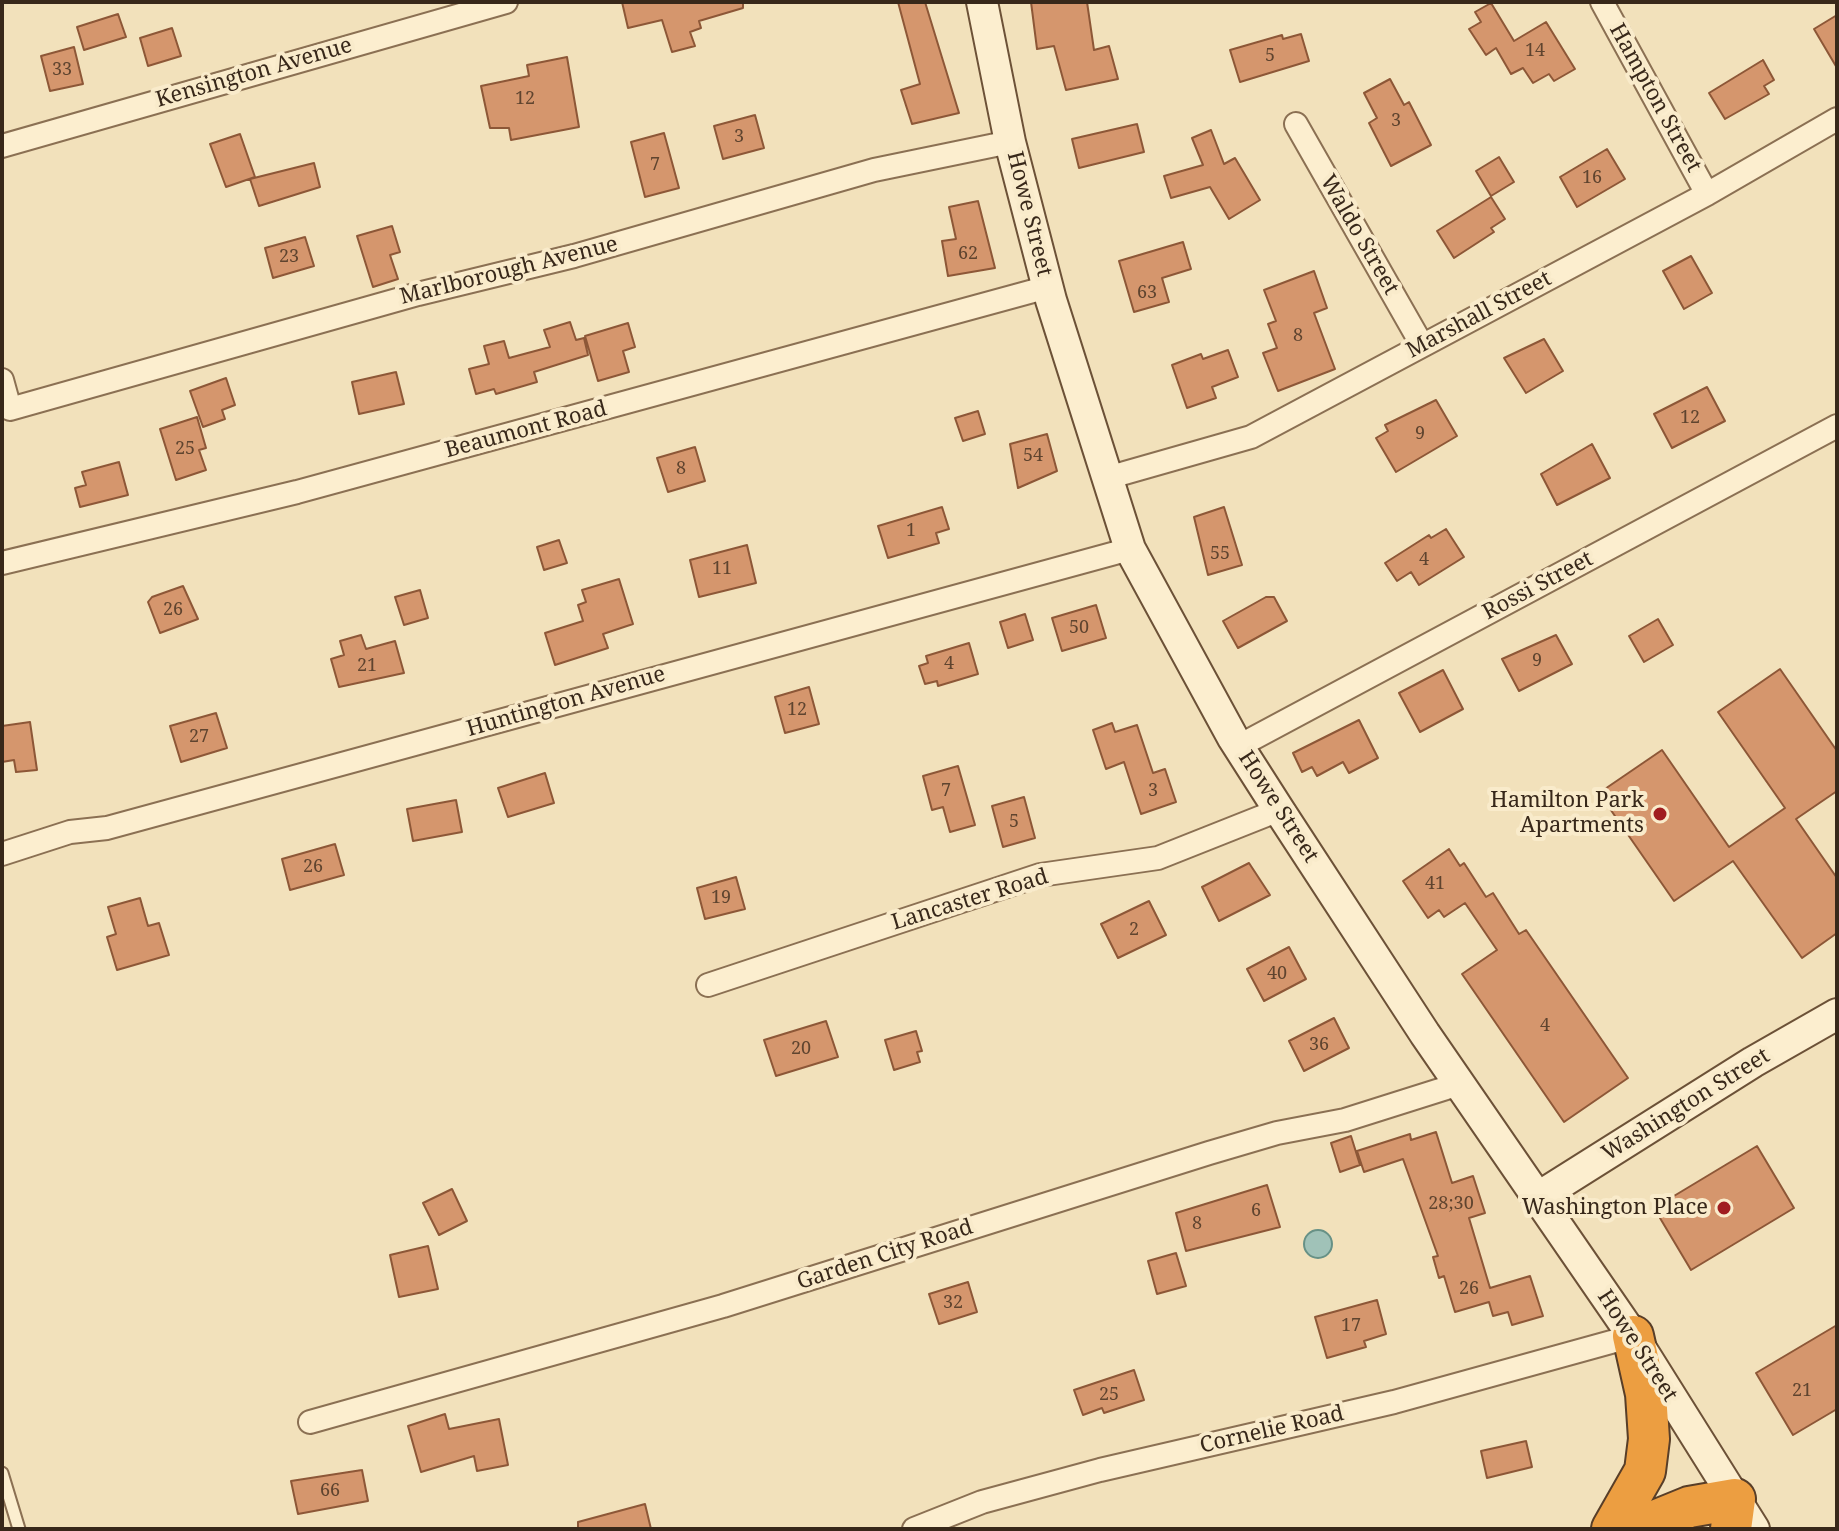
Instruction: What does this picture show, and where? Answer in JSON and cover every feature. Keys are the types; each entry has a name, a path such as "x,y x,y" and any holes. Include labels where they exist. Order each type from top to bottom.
{"highway":[{"path":"1612,1529 1645,1471 1649,1439 1646,1394 1633,1336"},
{"path":"1635,1529 1689,1507 1740,1519"}],"main road":[{"name":"Howe Street","path":"982,2 1010,142 1048,287 1130,549 1239,746 1279,810 1459,1084 1633,1336 1740,1519"},
{"name":"Washington Street","path":"1537,1198 1753,1062 1837,1014"}],"street":[{"name":"Kensington Avenue","path":"2,146 506,2"},
{"name":"Hampton Street","path":"1602,2 1707,194"},
{"name":"Marshall Street","path":"1107,478 1251,437 1707,194 1837,119"},
{"name":"Waldo Street","path":"1296,124 1422,345"},
{"name":"Marlborough Avenue","path":"2,380 10,409 418,294 574,256 874,170 1010,142"},
{"name":"Beaumont Road","path":"2,563 297,492 1048,287"},
{"name":"Rossi Street","path":"1239,746 1837,426"},
{"name":"Huntington Avenue","path":"2,854 70,832 107,828 1130,549"},
{"name":"Lancaster Road","path":"708,985 1040,875 1158,858 1279,810"},
{"name":"Garden City Road","path":"310,1422 389,1397 524,1364 708,1311 1209,1153 1277,1133 1345,1120 1459,1084"},
{"name":"Cornelie Road","path":"914,1529 982,1502 1100,1470 1394,1402 1633,1336"}],"lane":[{"path":"2,1473 19,1529"}],"water":[{"path":"1318,1230 1328,1234 1332,1244 1328,1254 1318,1258 1308,1254 1304,1244 1308,1234"}],"building":[{"path":"622,2 743,2 743,8 699,21 701,28 690,32 695,46 672,52 662,20 628,28"},
{"path":"898,2 925,2 959,113 912,124 901,90 920,84"},
{"path":"1031,2 1087,2 1094,50 1109,46 1118,79 1066,90 1054,46 1037,49"},
{"path":"1491,3 1514,41 1546,22 1575,69 1554,81 1549,74 1533,83 1523,68 1511,74 1496,48 1486,55 1469,29 1481,22 1475,12"},
{"path":"118,14 126,37 84,50 77,27"},
{"path":"1837,15 1837,68 1814,29"},
{"path":"172,28 181,56 148,66 140,38"},
{"path":"1301,34 1309,61 1240,82 1230,50 1282,35 1283,39"},
{"path":"74,47 83,84 50,91 41,56"},
{"path":"567,57 579,127 511,140 509,128 490,128 481,86 529,76 527,65"},
{"path":"1763,60 1774,80 1764,86 1769,94 1725,119 1709,93"},
{"path":"1390,79 1404,105 1409,102 1431,145 1391,166 1369,123 1377,118 1364,93"},
{"path":"755,115 764,148 723,159 714,126"},
{"path":"1137,124 1144,152 1079,168 1072,139"},
{"path":"1211,130 1224,164 1235,158 1260,200 1229,219 1210,187 1171,198 1164,176 1203,165 1192,138"},
{"path":"664,133 679,188 645,197 631,142"},
{"path":"240,134 255,177 226,187 210,144"},
{"path":"1607,149 1625,179 1577,207 1560,177"},
{"path":"1499,157 1514,182 1491,196 1476,171"},
{"path":"314,163 320,187 259,206 250,179"},
{"path":"1491,197 1505,219 1491,228 1494,232 1454,258 1437,231"},
{"path":"978,201 995,268 948,276 942,241 956,239 949,207"},
{"path":"392,226 400,252 390,255 398,279 373,287 357,236"},
{"path":"305,237 314,266 273,278 265,248"},
{"path":"1183,242 1191,269 1162,278 1169,302 1134,312 1119,261"},
{"path":"1691,256 1712,293 1684,309 1663,271"},
{"path":"1314,271 1327,308 1314,313 1335,369 1278,391 1263,353 1277,348 1268,324 1276,321 1264,290"},
{"path":"570,322 576,340 584,338 588,355 534,372 537,382 496,394 494,389 476,394 469,369 489,364 484,346 504,341 509,358 550,347 544,330"},
{"path":"628,323 635,347 623,351 629,372 598,381 585,336"},
{"path":"1544,339 1563,371 1526,393 1504,358"},
{"path":"1228,350 1238,377 1212,387 1216,398 1187,408 1172,365 1201,354 1203,359"},
{"path":"396,372 404,404 359,414 352,382"},
{"path":"226,378 235,405 222,410 225,419 203,427 190,391"},
{"path":"1707,387 1725,421 1672,448 1654,414"},
{"path":"1436,400 1457,436 1396,472 1376,438 1388,431 1385,425"},
{"path":"978,411 985,434 963,441 955,418"},
{"path":"197,417 206,448 199,450 206,470 176,480 160,429"},
{"path":"1047,434 1057,471 1018,488 1010,444"},
{"path":"1592,444 1610,478 1557,505 1541,474"},
{"path":"695,447 705,481 668,492 657,458"},
{"path":"119,462 128,495 80,507 75,488 86,485 82,472"},
{"path":"942,507 949,529 936,533 939,543 888,558 878,526"},
{"path":"1224,507 1242,565 1208,575 1194,517"},
{"path":"1446,529 1464,557 1419,585 1411,572 1397,581 1385,563 1429,535 1431,538"},
{"path":"559,540 567,563 544,570 537,547"},
{"path":"747,545 756,583 699,597 690,560"},
{"path":"619,579 633,624 603,634 608,648 555,665 545,633 583,621 578,605 586,602 582,590"},
{"path":"183,586 198,619 160,633 148,602 152,597"},
{"path":"420,590 428,618 404,625 395,597"},
{"path":"1266,597 1274,597 1287,621 1238,648 1223,621"},
{"path":"1096,605 1106,638 1062,651 1052,618"},
{"path":"1025,614 1033,640 1008,648 1000,622"},
{"path":"1658,619 1673,645 1644,662 1629,636"},
{"path":"361,635 366,649 395,641 404,673 339,687 331,659 344,655 340,641"},
{"path":"1556,635 1572,664 1519,691 1502,659"},
{"path":"969,643 978,674 938,686 937,681 925,684 919,666 928,663 926,656"},
{"name":"Hamilton Park Apartments","path":"1780,669 1837,751 1837,791 1796,819 1837,878 1837,933 1802,958 1733,861 1674,901 1599,793 1662,750 1729,847 1785,808 1718,712"},
{"path":"1443,670 1463,709 1420,732 1399,693"},
{"path":"809,687 819,724 785,733 775,697"},
{"path":"216,713 227,748 181,762 170,726"},
{"path":"1359,720 1378,758 1349,773 1343,762 1317,776 1312,767 1302,772 1293,753"},
{"path":"30,722 37,770 16,772 14,760 2,762 2,726"},
{"path":"1112,723 1115,732 1137,725 1153,773 1165,769 1176,802 1141,814 1124,762 1106,769 1093,730"},
{"path":"958,766 975,825 950,832 943,807 932,810 923,776"},
{"path":"545,773 554,803 508,817 498,788"},
{"path":"1024,797 1035,838 1003,847 992,806"},
{"path":"456,800 462,832 413,841 407,809"},
{"path":"335,844 344,875 290,890 282,859"},
{"path":"1449,849 1460,866 1464,863 1486,897 1493,893 1519,934 1526,930 1628,1078 1564,1122 1462,974 1497,950 1465,903 1444,917 1439,910 1428,918 1403,881"},
{"path":"1249,863 1270,895 1219,921 1202,887"},
{"path":"736,877 745,909 705,919 697,888"},
{"path":"140,898 148,926 159,923 169,955 117,970 107,937 116,934 108,907"},
{"path":"1149,901 1166,935 1118,958 1101,924"},
{"path":"1289,947 1306,979 1264,1001 1247,969"},
{"path":"1334,1018 1349,1048 1304,1071 1289,1041"},
{"path":"826,1021 838,1057 776,1076 764,1040"},
{"path":"916,1031 922,1051 917,1052 920,1062 894,1070 885,1040"},
{"path":"1436,1132 1452,1183 1473,1176 1485,1213 1469,1218 1490,1288 1530,1276 1543,1316 1512,1325 1508,1312 1493,1316 1489,1302 1455,1312 1444,1276 1439,1278 1433,1257 1438,1256 1403,1159 1364,1172 1357,1151 1410,1134 1411,1140"},
{"path":"1351,1136 1360,1165 1340,1172 1331,1143"},
{"name":"Washington Place","path":"1757,1146 1794,1208 1691,1270 1654,1208"},
{"path":"1267,1185 1280,1227 1186,1251 1176,1213"},
{"path":"452,1189 467,1221 439,1235 423,1203"},
{"path":"428,1246 438,1289 399,1297 390,1255"},
{"path":"1176,1253 1186,1286 1157,1294 1148,1261"},
{"path":"968,1282 977,1312 939,1324 929,1294"},
{"path":"1377,1300 1386,1334 1364,1341 1366,1347 1327,1358 1315,1317"},
{"path":"1837,1325 1837,1409 1793,1435 1756,1373"},
{"path":"1134,1370 1144,1400 1104,1413 1102,1408 1083,1415 1074,1390"},
{"path":"445,1414 449,1429 499,1419 508,1465 477,1471 474,1456 421,1472 408,1426"},
{"path":"1526,1441 1532,1467 1487,1478 1481,1451"},
{"path":"362,1470 368,1501 298,1514 291,1481"},
{"path":"645,1504 651,1529 578,1529 578,1522"}],"place":[{"name":"Hamilton Park Apartments","path":"1660,814"},
{"name":"Washington Place","path":"1724,1208"}]}
